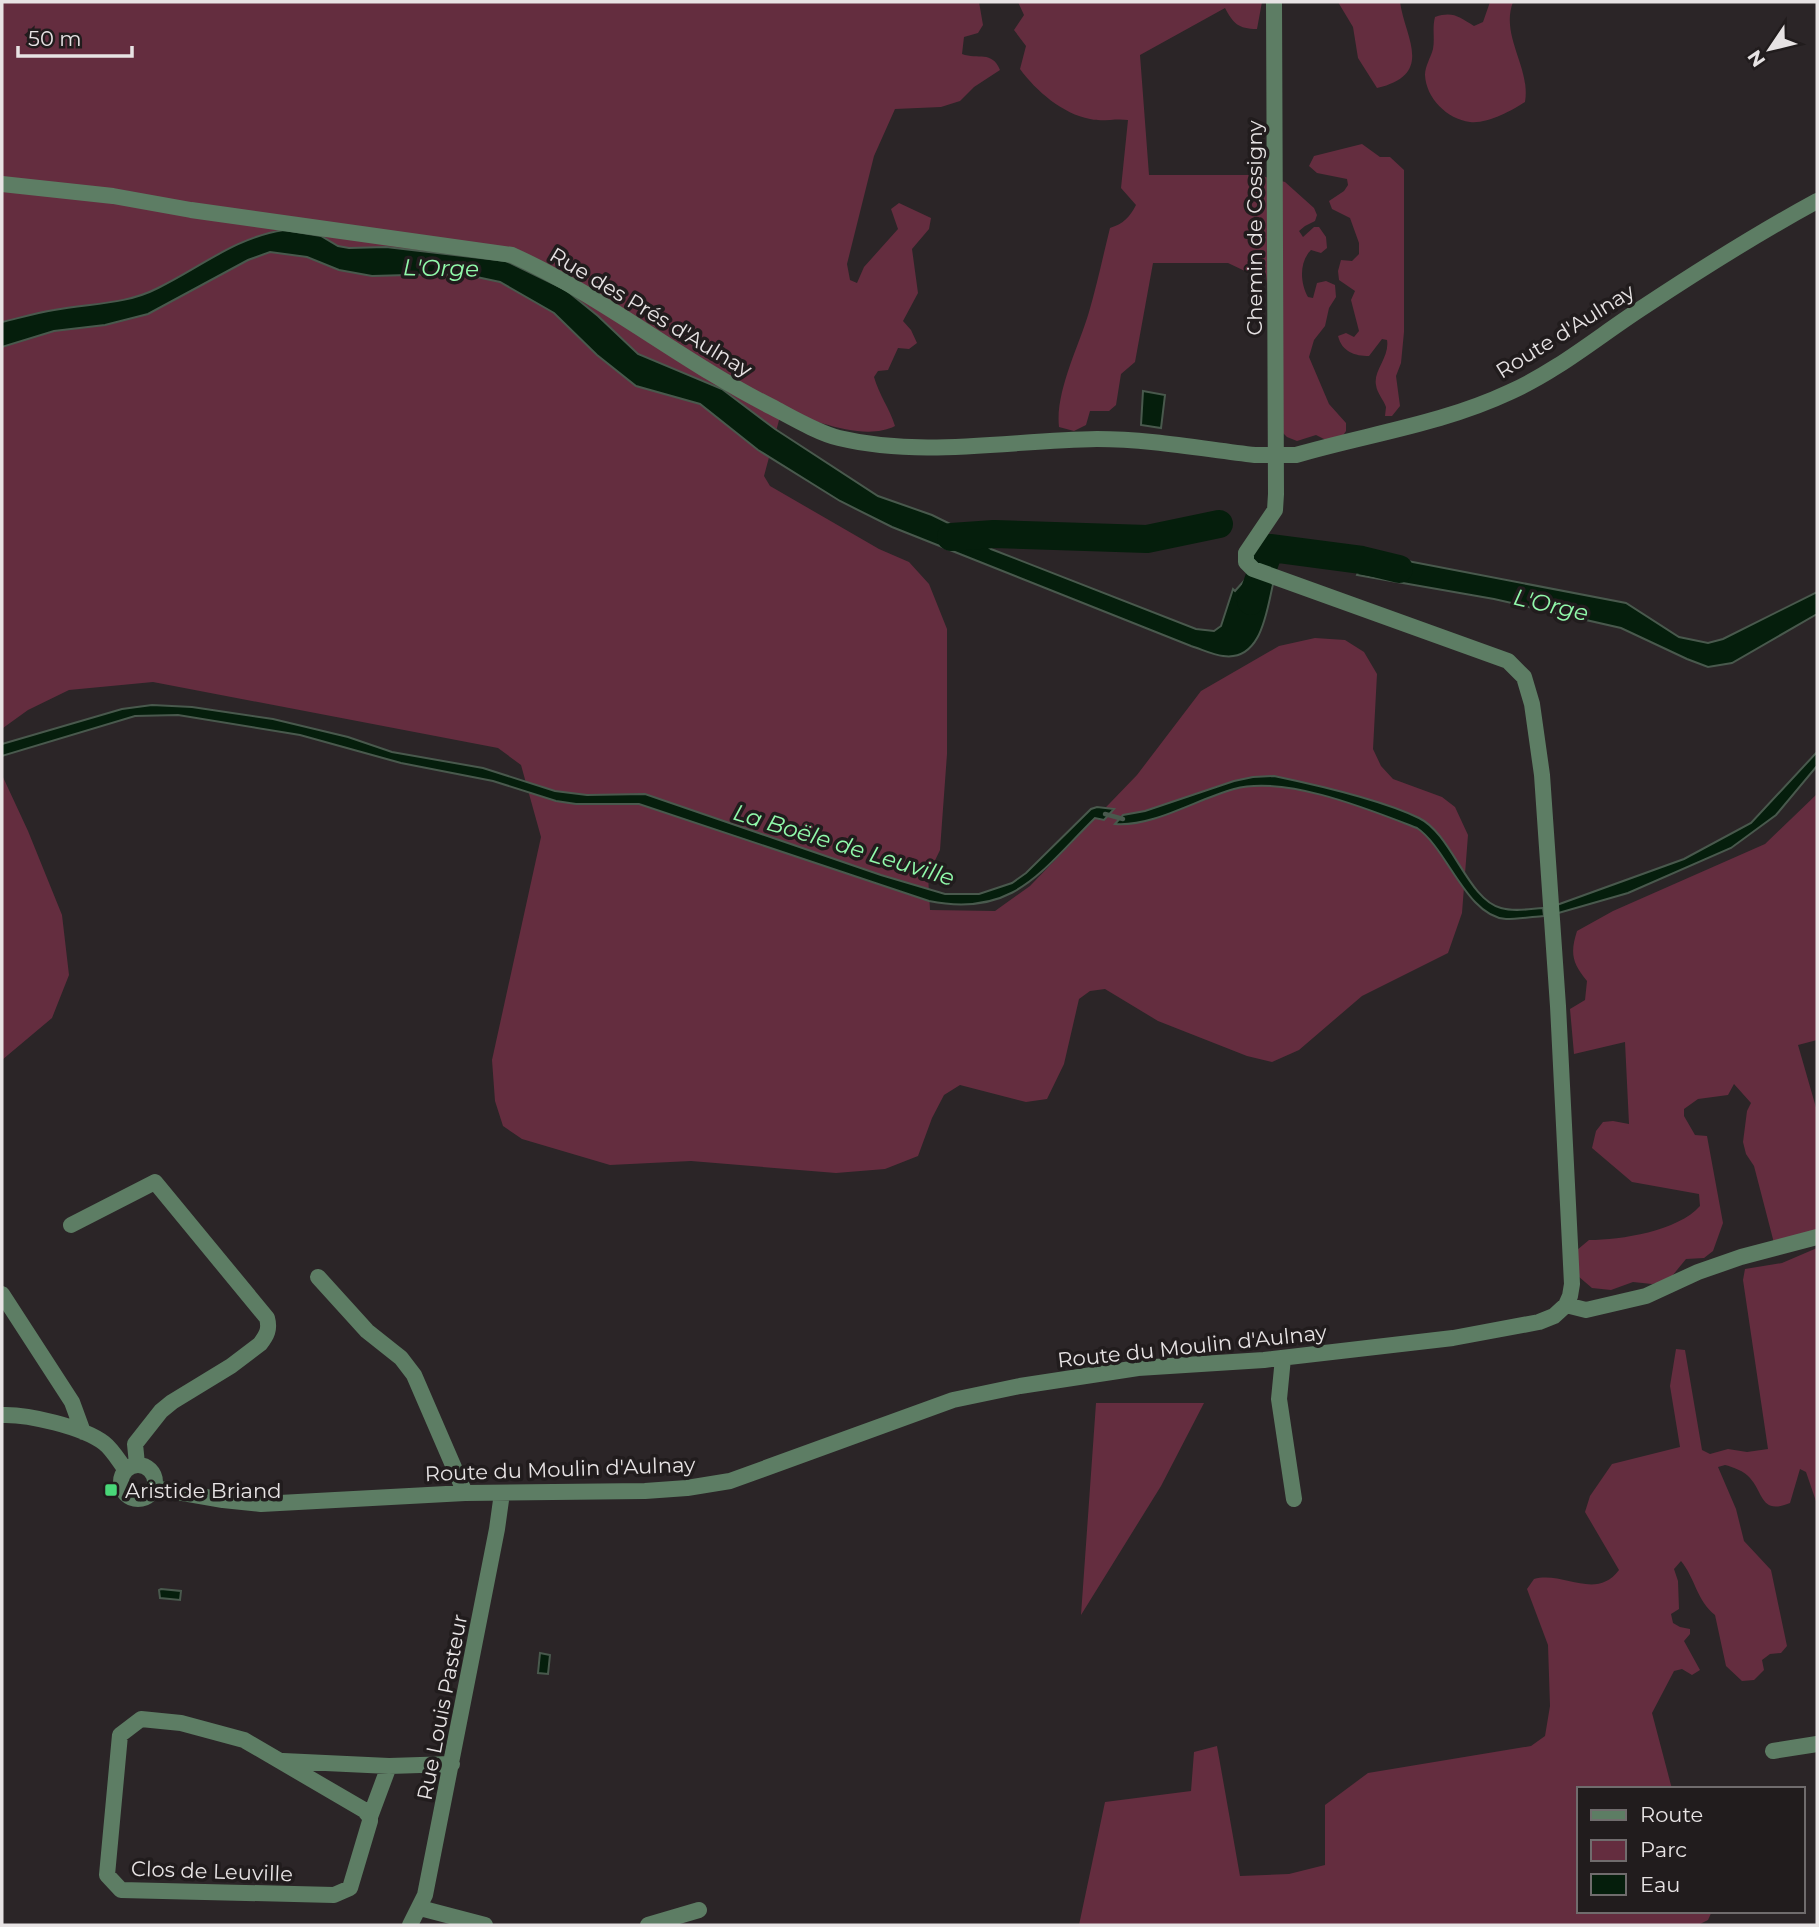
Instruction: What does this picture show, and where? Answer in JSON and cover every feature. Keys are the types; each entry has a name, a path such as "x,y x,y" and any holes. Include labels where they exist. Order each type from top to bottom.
{"street":[{"name":"Chemin de Cossigny","path":"1274,2 1275,510 1247,553 1246,562 1253,569 1508,661 1524,677 1532,704 1538,747 1552,922 1572,1284 1566,1305"},
{"name":"Rue des Prés d'Aulnay","path":"2,184 113,196 191,210 512,255 560,278 731,386 837,438 904,447 1099,439 1274,455"},
{"name":"Route d'Aulnay","path":"1274,455 1296,455 1434,421 1511,392 1570,358 1753,236 1817,201"},
{"path":"2,1415 48,1422 83,1432 104,1443 131,1467 150,1469 154,1474 154,1488 145,1498 131,1498 122,1489 121,1475 131,1467 135,1444 161,1411 260,1344 267,1335 267,1318 155,1182 71,1225"},
{"path":"1566,1305 1586,1310 1646,1296 1698,1272 1741,1257 1817,1237"},
{"path":"318,1277 368,1331 401,1358 414,1375 465,1493"},
{"path":"2,1294 72,1402 83,1432"},
{"name":"Route du Moulin d'Aulnay","path":"154,1488 261,1504 465,1493 645,1491 730,1481 953,1400 1020,1386 1138,1368 1283,1358 1453,1338 1539,1322 1554,1316 1566,1305"},
{"path":"1283,1358 1279,1399 1294,1499"},
{"name":"Rue Louis Pasteur","path":"410,1925 425,1895 502,1493"},
{"name":"Clos de Leuville","path":"370,1817 364,1810 244,1740 181,1723 141,1719 120,1735 107,1874 121,1890 334,1895 350,1888 370,1817 389,1766"},
{"path":"1773,1751 1817,1744"},
{"name":"Clos de Leuville","path":"280,1761 389,1766 452,1765"},
{"path":"420,1908 485,1925"},
{"path":"648,1925 699,1910"}],"green space":[{"path":"2,2 979,2 983,25 978,33 964,37 962,54 989,58 1000,70 974,87 960,101 941,107 895,109 874,156 847,264 850,280 857,283 864,267 898,229 891,209 899,203 931,218 929,229 912,249 918,293 903,321 917,343 909,349 898,348 888,370 878,371 874,377 895,426 868,432 854,431 782,409 764,476 770,486 879,549 909,562 929,584 947,629 947,754 940,850 928,875 930,910 995,911 1030,886 1137,775 1201,691 1279,646 1315,638 1345,640 1364,652 1377,674 1373,749 1381,766 1393,779 1442,797 1455,807 1468,835 1462,913 1448,953 1362,996 1299,1050 1272,1062 1247,1056 1158,1021 1105,989 1090,991 1079,999 1064,1064 1047,1099 1026,1102 960,1085 944,1095 918,1156 885,1169 836,1173 691,1161 610,1165 522,1139 503,1126 495,1101 492,1060 541,837 521,765 498,748 153,682 69,690 28,710 3,728 2,769"},
{"path":"1018,2 1262,2 1257,29 1237,24 1225,8 1140,55 1149,175 1258,175 1285,182 1314,208 1317,215 1315,221 1299,231 1303,237 1314,227 1319,227 1326,237 1327,248 1321,253 1311,250 1307,255 1302,273 1303,285 1308,297 1313,298 1317,283 1326,281 1335,285 1336,297 1329,308 1325,326 1314,340 1309,357 1329,404 1346,423 1346,431 1340,440 1332,443 1316,435 1297,441 1282,432 1266,274 1260,268 1247,272 1228,263 1153,263 1135,362 1121,374 1116,405 1109,411 1090,411 1086,425 1074,431 1059,427 1064,384 1089,312 1110,228 1126,219 1136,205 1121,188 1128,120 1094,120 1080,116 1060,107 1034,85 1020,69 1026,46 1014,30 1024,15"},
{"path":"1338,2 1400,2 1412,53 1406,74 1395,82 1377,88 1358,58 1353,27"},
{"path":"1490,2 1513,2 1510,27 1524,77 1525,102 1491,119 1470,122 1453,117 1439,106 1429,92 1425,72 1433,49 1435,17 1451,15 1474,26 1483,22"},
{"path":"1362,144 1380,157 1390,157 1404,170 1404,332 1401,363 1396,376 1400,406 1392,416 1385,416 1386,407 1376,385 1387,340 1382,339 1369,356 1364,356 1346,349 1338,336 1346,333 1354,337 1359,331 1351,300 1355,291 1339,280 1338,271 1341,260 1352,261 1359,254 1359,243 1350,218 1332,209 1329,201 1344,191 1348,185 1347,179 1317,173 1309,166 1314,156"},
{"path":"2,775 62,915 69,975 52,1018 2,1060"},
{"path":"1817,794 1817,1040 1798,1045 1817,1111 1817,1230 1774,1243 1754,1166 1746,1154 1743,1142 1747,1111 1751,1103 1734,1084 1728,1095 1698,1099 1684,1109 1684,1116 1695,1135 1707,1136 1723,1223 1713,1251 1704,1258 1686,1259 1668,1281 1652,1284 1633,1282 1611,1290 1592,1288 1578,1276 1577,1250 1589,1240 1632,1236 1664,1228 1690,1215 1700,1206 1699,1194 1632,1182 1592,1148 1596,1131 1603,1122 1629,1124 1625,1042 1574,1054 1570,1009 1585,1000 1587,981 1574,958 1577,931 1613,911 1765,844"},
{"path":"1817,1248 1817,1504 1806,1472 1800,1469 1790,1503 1773,1506 1764,1501 1745,1473 1725,1465 1718,1467 1736,1509 1744,1541 1771,1570 1787,1646 1781,1653 1770,1654 1762,1660 1764,1670 1754,1680 1742,1681 1726,1666 1715,1615 1704,1603 1681,1561 1674,1569 1678,1581 1679,1609 1671,1614 1673,1623 1690,1629 1690,1634 1684,1641 1700,1670 1692,1675 1682,1669 1674,1671 1652,1713 1671,1787 1577,1787 1577,1913 1711,1913 1708,1920 1698,1925 1079,1925 1105,1802 1191,1791 1194,1752 1217,1746 1240,1876 1289,1874 1325,1865 1325,1805 1368,1773 1531,1746 1545,1736 1550,1706 1548,1645 1527,1589 1534,1579 1545,1578 1600,1583 1610,1579 1619,1570 1585,1512 1590,1496 1612,1464 1680,1447 1670,1386 1676,1349 1685,1350 1702,1450 1710,1454 1728,1449 1747,1452 1768,1449 1743,1280 1745,1269 1782,1263"},
{"path":"1096,1403 1204,1403 1161,1486 1081,1615"}],"water":[{"path":"284,230 321,236 338,246 349,248 386,247 506,261 566,290 638,354 722,389 775,429 878,496 932,515 969,533 991,549 1196,629 1214,631 1221,626 1233,589 1235,591 1252,572 1274,580 1261,630 1255,642 1236,656 1215,654 892,527 840,501 758,450 700,404 636,386 597,355 554,313 500,282 444,274 372,276 339,270 307,257 270,252 248,260 148,314 105,325 54,331 2,347 2,322 47,311 120,301 146,294 234,246"},
{"path":"1143,391 1165,395 1161,428 1141,425"},
{"path":"1366,553 1626,603 1679,637 1708,643 1723,639 1817,592 1817,614 1732,663 1708,667 1621,628 1494,599 1357,575"},
{"path":"152,705 192,707 273,719 348,737 392,752 483,768 555,791 587,795 645,794 881,875 945,894 979,894 1012,883 1026,873 1091,809 1114,809 1104,820 1095,818 1024,886 983,903 958,904 929,901 639,804 576,804 556,801 493,781 401,763 300,735 178,715 135,716 2,756 2,744 122,709"},
{"path":"1817,752 1817,766 1776,815 1731,848 1628,893 1555,914 1554,906 1684,859 1751,823"},
{"path":"1274,776 1367,799 1419,818 1431,826 1441,838 1469,880 1489,902 1511,910 1543,908 1544,916 1506,919 1492,915 1469,895 1438,850 1417,828 1351,804 1301,790 1254,786 1234,789 1160,817 1130,824 1115,824 1123,815 1145,811 1234,781"},
{"path":"161,1589 181,1591 180,1600 160,1598"},
{"path":"540,1653 550,1655 548,1674 538,1673"}],"waterway":[{"name":"L'Orge","path":"951,537 994,534 1147,539 1219,524"},
{"name":"L'Orge","path":"1251,601 1270,548 1362,560 1399,569"},
{"name":"La Boële de Leuville","path":"1105,814 1123,819"}],"place":[{"name":"Aristide Briand","path":"111,1490"}]}
